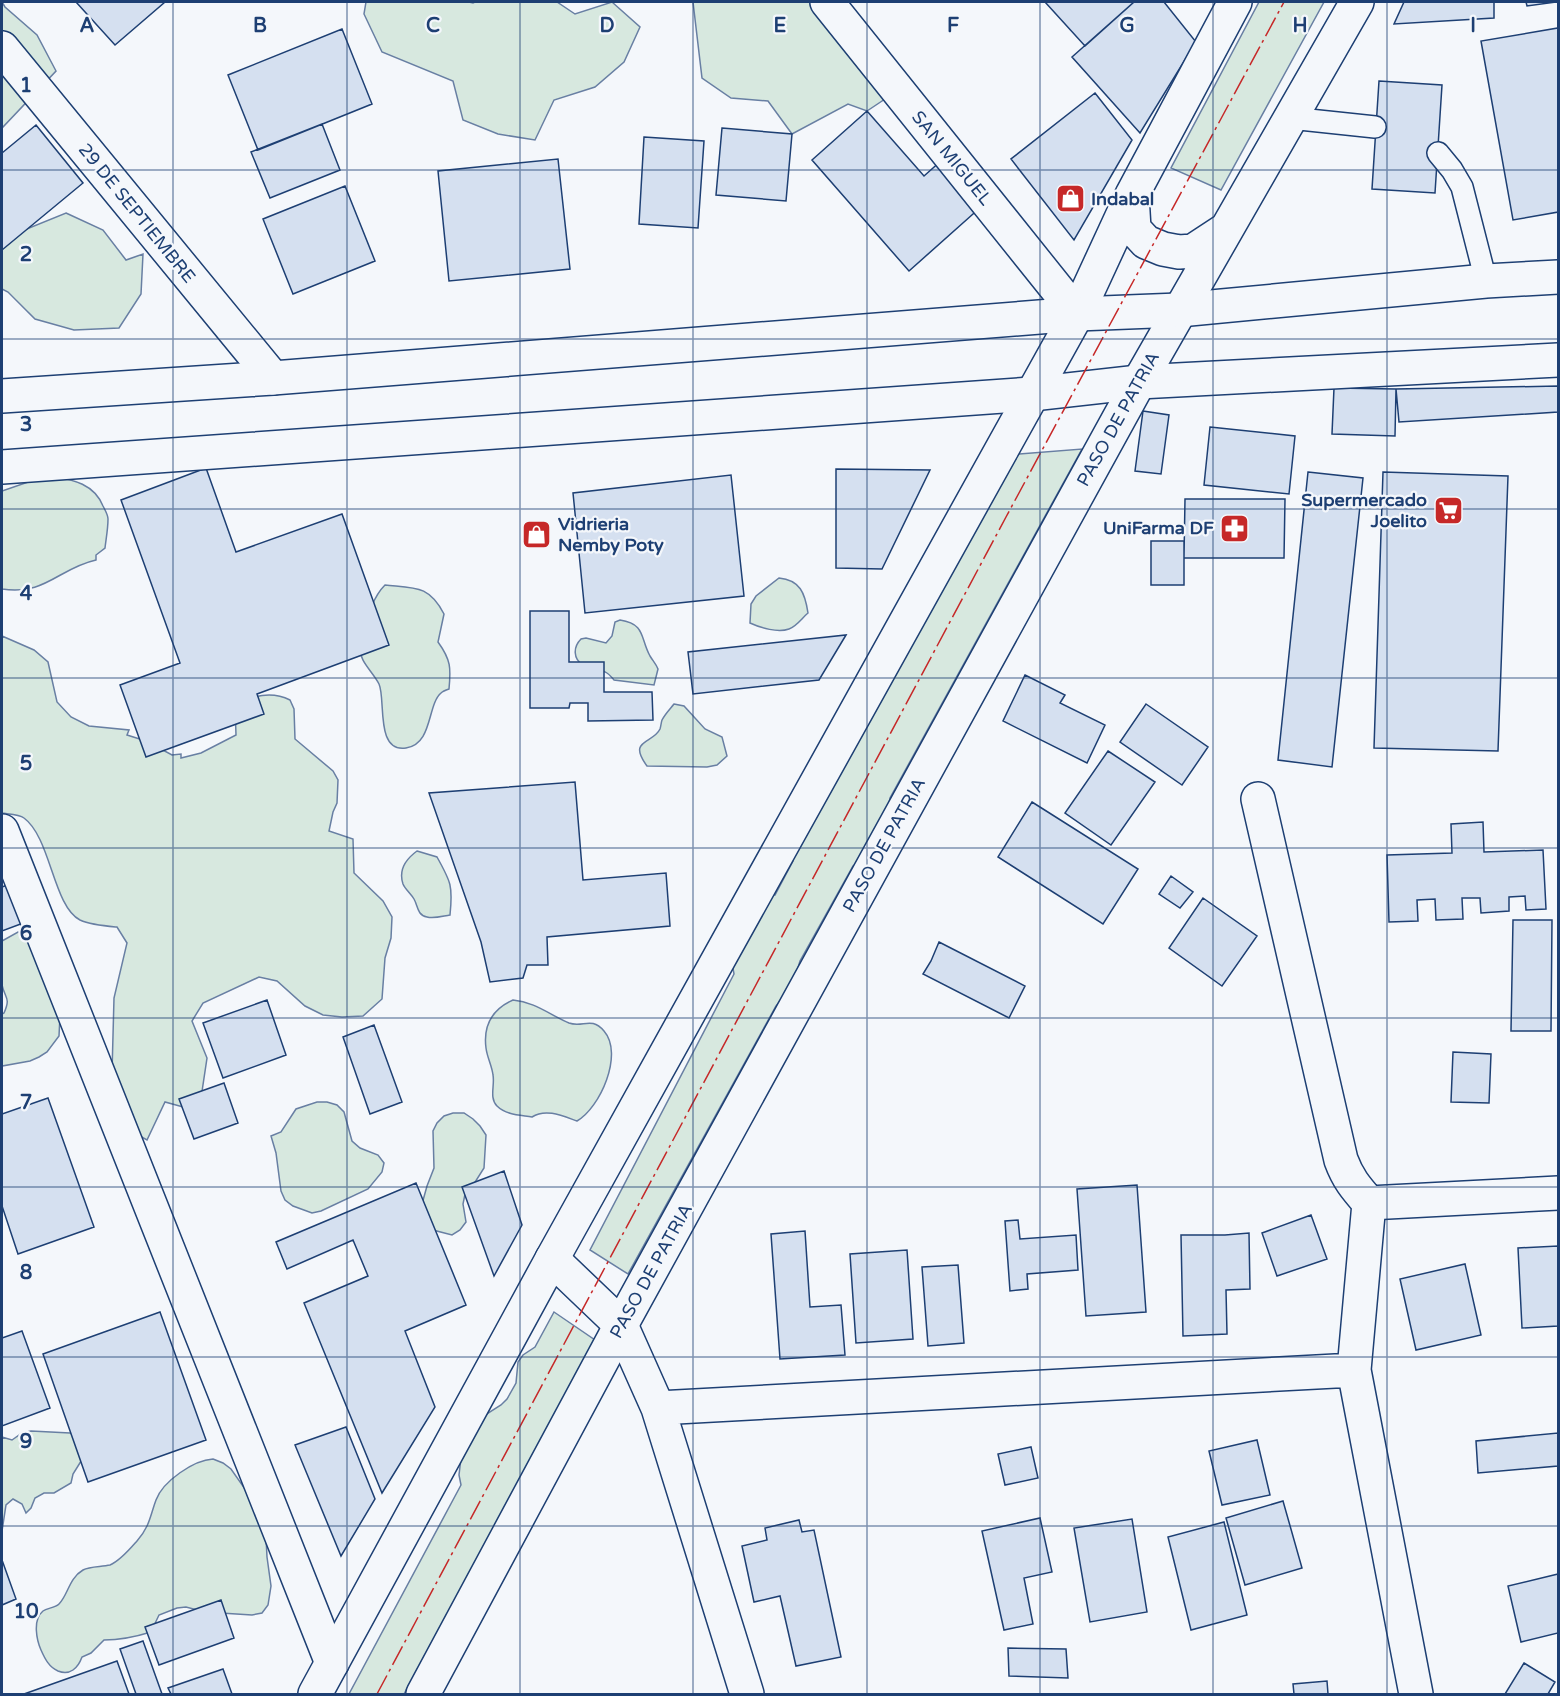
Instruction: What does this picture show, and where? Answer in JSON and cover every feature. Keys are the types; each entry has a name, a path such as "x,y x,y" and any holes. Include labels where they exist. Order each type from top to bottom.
{"main road":[{"name":"SAN MIGUEL","path":"827,2 1077,314"},
{"path":"315,1695 552,1259 1077,314 1132,195 1235,2"},
{"name":"PASO DE PATRIA","path":"423,1695 621,1325 1139,382 1357,2"},
{"name":"29 DE SEPTIEMBRE","path":"2,48 273,378"},
{"path":"1132,195 1134,229 1146,242 1163,249 1179,252 1193,251 1226,229"},
{"path":"2,396 273,378 1077,314 1179,310 1486,281 1558,278"},
{"path":"2,467 1032,394 1139,382 1558,360"},
{"path":"1258,798 1341,1160 1346,1175 1369,1203 1354,1370 1416,1695"},
{"path":"2,831 332,1663"},
{"path":"1369,1203 1558,1193"},
{"path":"552,1259 621,1325 658,1408 747,1695"},
{"path":"658,1408 1354,1370"}],"lane":[{"path":"1290,118 1375,126"},
{"path":"1438,153 1462,187 1486,281"}],"shaded area":[{"path":"2,2 37,35 56,71 2,128"},
{"path":"366,2 557,2 575,14 612,2 640,27 624,62 595,87 554,100 535,140 498,134 463,120 453,81 382,52 364,14"},
{"path":"693,2 833,2 861,18 886,52 900,89 867,111 848,104 792,134 768,101 731,98 702,78"},
{"path":"1259,2 1324,2 1221,190 1171,168"},
{"path":"66,213 103,230 126,260 143,254 141,294 119,328 74,330 35,319 8,292 2,289 2,239"},
{"path":"1082,449 890,798 888,810 859,862 853,866 800,961 791,985 776,1006 628,1274 590,1250 734,974 732,963 767,895 775,895 793,861 797,833 1005,455"},
{"path":"52,476 82,484 99,499 108,517 105,548 96,555 96,560 41,585 30,589 2,589 2,491"},
{"path":"779,578 797,585 805,599 808,613 795,626 785,630 759,627 750,623 751,604 756,596"},
{"path":"385,585 413,588 427,593 444,614 438,642 449,664 449,689 442,692 433,706 421,739 415,745 406,748 396,747 386,734 379,684 360,653 371,608"},
{"path":"620,620 634,625 641,633 658,669 654,685 614,680 604,671 586,667 577,660 575,649 581,639 606,643 612,636 615,622"},
{"path":"2,636 34,650 48,662 57,702 71,717 89,726 129,730 127,735 146,741 172,755 181,754 181,758 201,753 236,735 235,706 242,702 269,695 290,700 294,709 295,739 333,771 338,780 337,803 329,831 353,839 354,873 383,901 392,917 391,938 385,958 382,999 363,1016 323,1015 305,1006 277,981 259,977 203,1003 192,1021 207,1058 201,1098 183,1107 165,1102 147,1140 129,1130 112,1073 114,998 127,943 117,927 84,922 71,912 64,901 33,828 22,817 2,813"},
{"path":"674,704 684,706 705,729 722,737 727,756 717,765 707,767 647,766 640,746 657,734 663,718"},
{"path":"417,851 437,857 450,885 450,915 433,918 424,916 404,886 402,869 409,857"},
{"path":"18,932 37,935 61,996 59,1036 47,1052 39,1057 2,1066 2,1014 7,1001 1,981 2,941"},
{"path":"513,1000 535,1006 569,1023 595,1024 604,1031 610,1041 610,1066 607,1080 594,1105 577,1121 549,1113 532,1117 513,1114 501,1109 495,1103 493,1075 486,1048 486,1032 495,1013"},
{"path":"317,1102 337,1105 344,1112 352,1141 360,1148 378,1155 384,1163 382,1172 368,1189 312,1213 293,1206 285,1200 281,1191 276,1153 271,1136 281,1132 296,1109"},
{"path":"464,1113 473,1119 486,1135 484,1168 465,1194 463,1204 466,1222 452,1235 433,1230 422,1204 434,1168 433,1131 444,1116"},
{"path":"554,1312 595,1340 404,1694 349,1694 461,1485 459,1475 461,1458 485,1415 507,1399 516,1383 518,1362 523,1355 535,1347"},
{"path":"31,1431 70,1433 79,1437 83,1458 73,1474 71,1483 54,1493 44,1493 35,1498 26,1513 22,1504 13,1499 6,1505 2,1531 2,1437 12,1440 22,1433"},
{"path":"213,1459 231,1469 259,1509 266,1538 271,1586 268,1605 262,1613 252,1615 205,1612 186,1607 177,1608 159,1615 151,1632 128,1638 104,1640 91,1653 82,1657 76,1668 70,1672 58,1671 52,1667 44,1657 38,1641 36,1625 40,1615 45,1610 59,1604 78,1573 92,1567 110,1565 128,1551 145,1531 156,1500 172,1479 188,1467"}],"building":[{"path":"76,2 165,2 115,45"},
{"path":"1045,2 1134,2 1085,46"},
{"path":"1134,2 1164,2 1196,42 1140,133 1072,57"},
{"path":"1404,2 1494,2 1494,18 1394,24"},
{"path":"1526,2 1556,2 1527,6"},
{"path":"1558,28 1558,212 1513,220 1481,41"},
{"path":"342,29 372,104 258,150 228,75"},
{"path":"1379,81 1442,85 1435,193 1372,189"},
{"name":"Indabal","path":"1095,93 1132,140 1074,240 1011,159"},
{"path":"867,111 924,176 942,160 982,206 909,271 812,160"},
{"path":"322,124 340,170 270,198 251,152"},
{"path":"36,125 83,183 2,250 2,153"},
{"path":"722,128 792,134 786,201 716,195"},
{"path":"644,137 704,141 698,228 639,224"},
{"path":"558,159 570,269 449,281 438,171"},
{"path":"345,186 375,261 293,294 263,219"},
{"path":"1558,386 1558,412 1399,422 1396,389"},
{"path":"1334,388 1396,389 1395,436 1332,434"},
{"path":"1143,411 1169,415 1161,474 1135,471"},
{"path":"1210,427 1295,436 1289,494 1204,485"},
{"path":"206,468 236,552 342,514 389,645 257,694 264,714 146,757 120,685 180,663 121,500"},
{"path":"836,469 930,470 882,569 836,568"},
{"path":"1308,472 1363,478 1332,767 1278,760"},
{"path":"1383,472 1508,476 1498,751 1374,748"},
{"path":"731,475 744,596 585,613 573,493"},
{"name":"UniFarma DF","path":"1185,499 1285,499 1284,558 1184,558"},
{"path":"1151,541 1184,541 1184,585 1151,585"},
{"path":"530,611 569,611 569,662 604,662 604,692 652,692 653,720 588,721 588,703 570,703 569,708 530,708"},
{"path":"846,635 819,680 693,694 688,652"},
{"path":"1025,675 1065,695 1060,703 1105,725 1087,763 1003,721"},
{"path":"1146,704 1208,747 1182,785 1120,742"},
{"path":"1108,751 1155,782 1111,845 1065,813"},
{"path":"575,782 583,880 666,873 670,926 547,937 548,965 527,965 523,978 490,982 481,942 429,793"},
{"path":"1032,802 1138,869 1103,924 998,857"},
{"path":"1483,822 1484,852 1543,850 1546,909 1526,910 1525,896 1509,897 1509,911 1481,913 1480,898 1462,898 1463,919 1436,920 1435,899 1417,900 1418,921 1389,922 1387,855 1452,853 1451,824"},
{"path":"1171,876 1193,892 1180,908 1159,894"},
{"path":"12,883 26,922 2,931 2,887"},
{"path":"1203,898 1257,936 1222,986 1169,948"},
{"path":"1513,920 1552,920 1551,1031 1511,1031"},
{"path":"939,942 1025,986 1009,1018 923,974"},
{"path":"267,1000 286,1055 223,1078 203,1023"},
{"path":"374,1025 402,1102 370,1114 343,1037"},
{"path":"1453,1052 1491,1054 1489,1103 1451,1102"},
{"path":"224,1083 238,1123 194,1139 179,1099"},
{"path":"48,1098 94,1227 18,1254 2,1206 2,1114"},
{"path":"504,1171 522,1225 494,1276 462,1187"},
{"path":"416,1183 466,1305 405,1331 435,1407 382,1493 304,1303 368,1276 353,1240 287,1269 276,1242"},
{"path":"1137,1185 1146,1312 1086,1316 1077,1189"},
{"path":"1311,1215 1327,1259 1277,1276 1262,1233"},
{"path":"1018,1220 1020,1239 1076,1235 1078,1270 1027,1274 1028,1289 1010,1291 1005,1221"},
{"path":"805,1231 810,1307 841,1305 845,1355 780,1359 771,1234"},
{"path":"1249,1233 1250,1289 1226,1290 1227,1334 1183,1336 1181,1235"},
{"path":"1558,1246 1558,1326 1522,1328 1518,1248"},
{"path":"907,1250 913,1339 856,1343 850,1254"},
{"path":"1465,1264 1481,1335 1416,1350 1400,1279"},
{"path":"958,1265 964,1343 928,1346 922,1267"},
{"path":"160,1312 206,1440 88,1482 43,1354"},
{"path":"22,1331 50,1408 2,1426 2,1338"},
{"path":"346,1427 375,1499 341,1556 295,1445"},
{"path":"1558,1433 1558,1466 1478,1473 1476,1441"},
{"path":"1257,1440 1270,1495 1222,1505 1209,1451"},
{"path":"1031,1447 1038,1478 1005,1485 998,1454"},
{"path":"1283,1501 1302,1568 1245,1585 1226,1518"},
{"path":"1040,1518 1052,1572 1024,1578 1033,1624 1004,1630 982,1531"},
{"path":"1132,1519 1147,1612 1090,1622 1074,1528"},
{"path":"799,1520 802,1532 814,1530 841,1657 796,1666 780,1596 754,1602 742,1546 767,1540 765,1528"},
{"path":"1224,1522 1247,1615 1191,1630 1168,1537"},
{"path":"2,1560 16,1599 2,1605"},
{"path":"1558,1574 1558,1633 1521,1642 1508,1586"},
{"path":"221,1600 234,1638 159,1665 145,1627"},
{"path":"143,1641 162,1694 136,1694 120,1649"},
{"path":"1008,1648 1066,1649 1068,1678 1009,1676"},
{"path":"117,1661 129,1694 24,1694"},
{"path":"1524,1663 1555,1682 1548,1694 1505,1694"},
{"path":"223,1669 232,1694 171,1694 168,1688"},
{"path":"1327,1681 1328,1694 1294,1694 1293,1684"}],"power":[{"path":"377,1694 1284,2"}],"place":[{"name":"Indabal","path":"1070,199"},
{"name":"Supermercado Joelito","path":"1448,510"},
{"name":"UniFarma DF","path":"1235,528"},
{"name":"Vidrieria Nemby Poty","path":"537,534"}]}
